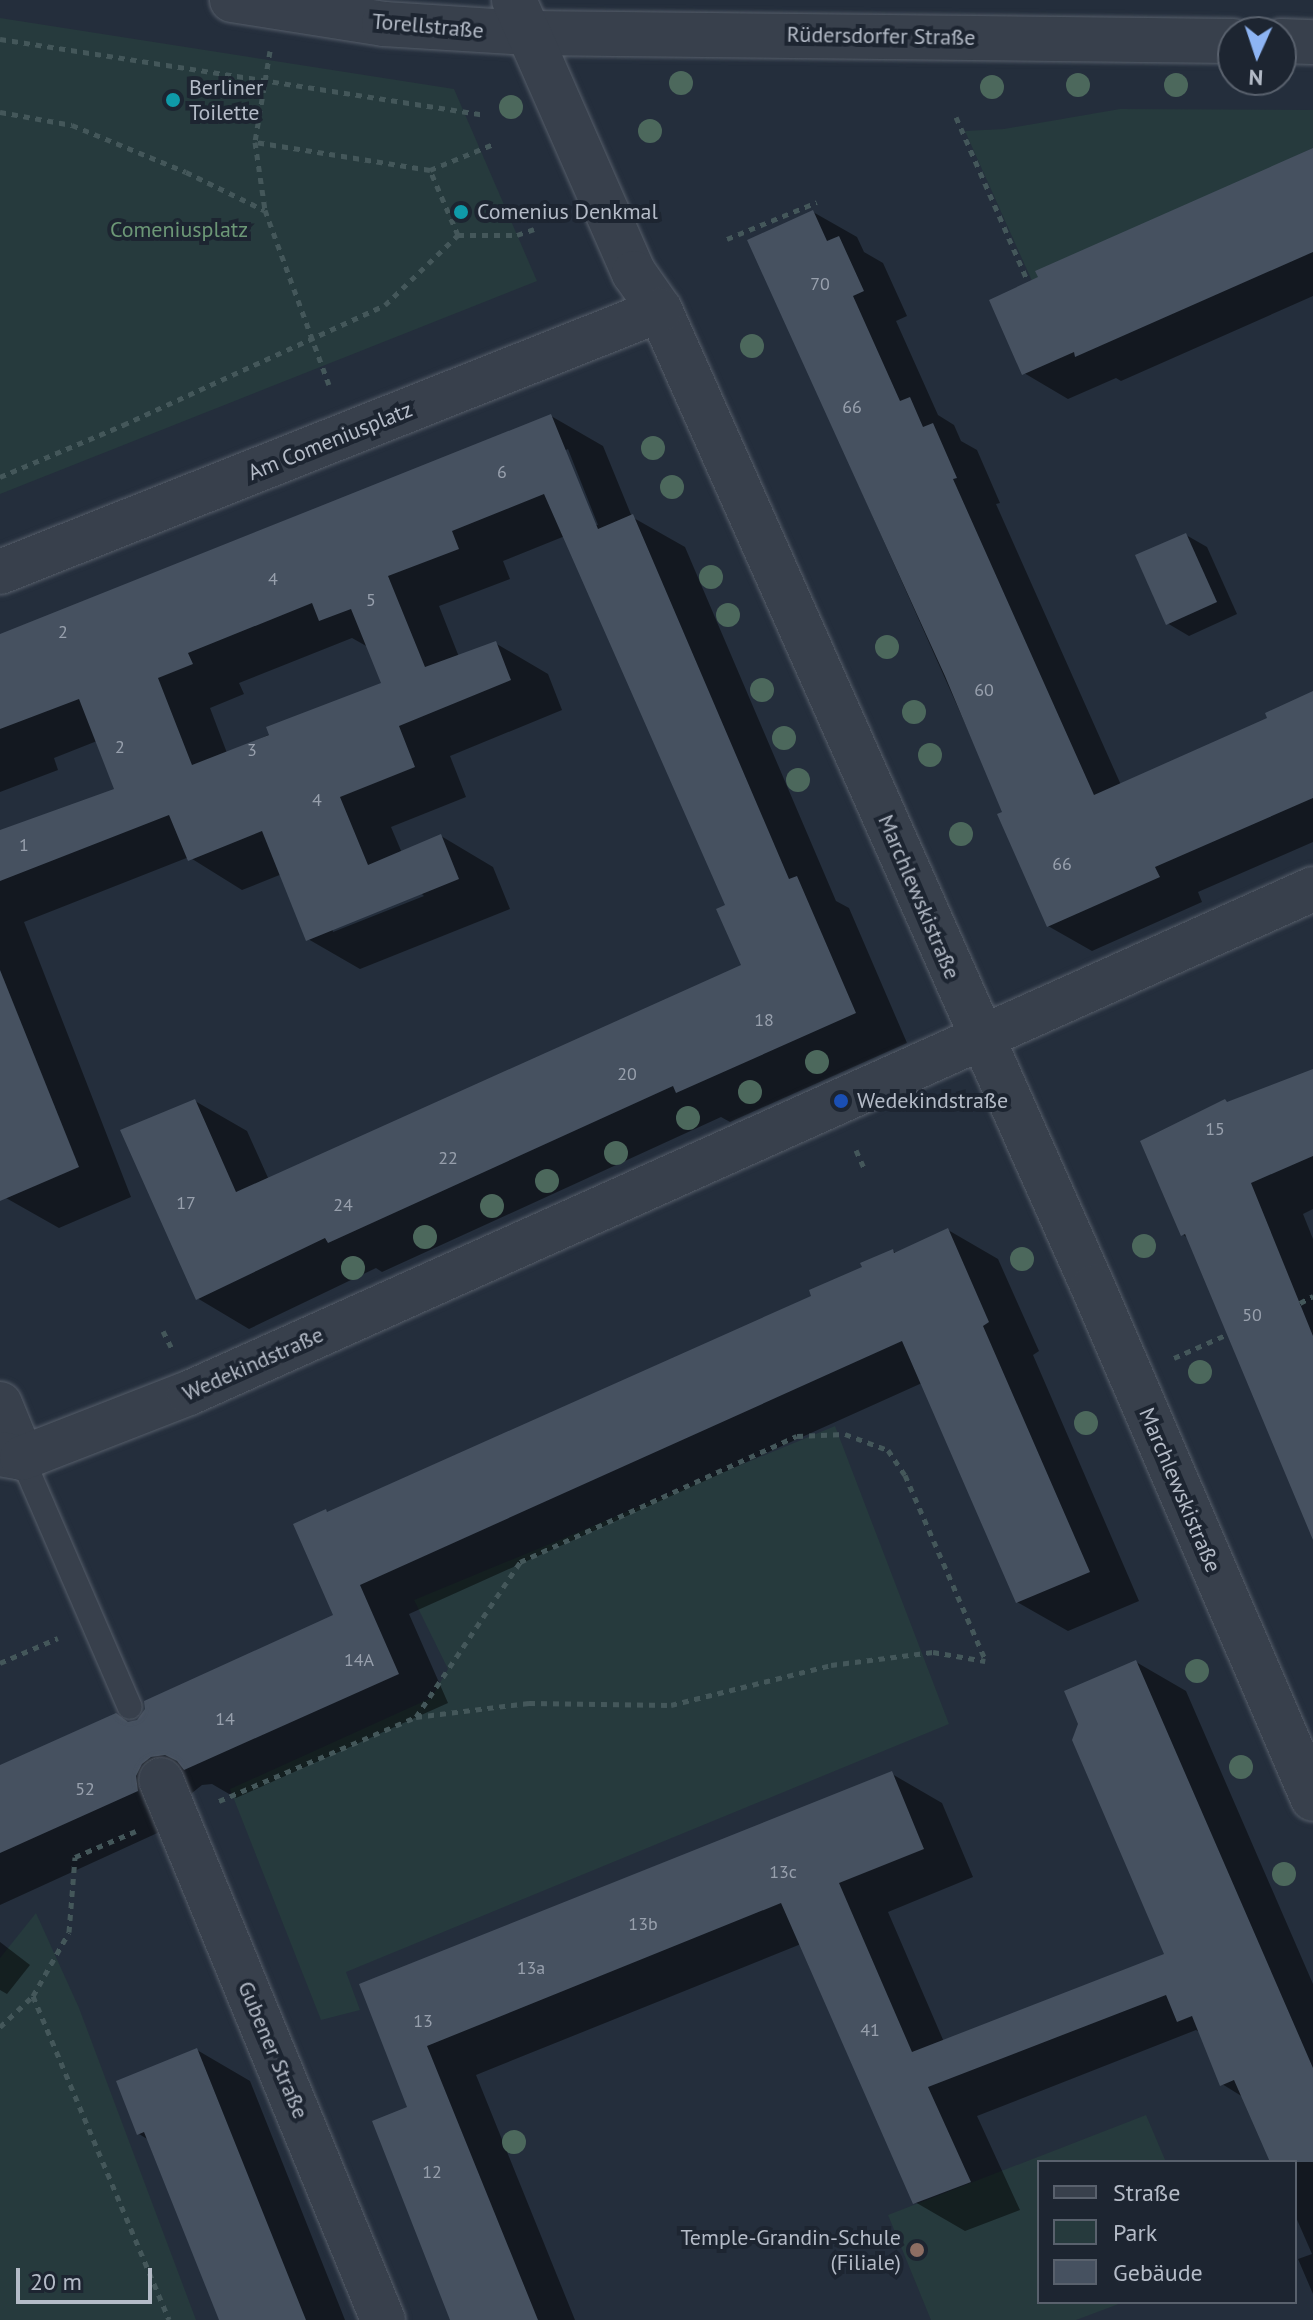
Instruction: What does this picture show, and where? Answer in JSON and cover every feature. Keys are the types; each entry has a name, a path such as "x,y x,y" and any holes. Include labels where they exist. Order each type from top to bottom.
{"street":[{"name":"Torellstraße","path":"232,0 384,24 522,17"},
{"name":"Rüdersdorfer Straße","path":"522,17 1217,40"},
{"name":"Marchlewskistraße","path":"522,17 634,273 660,310 1131,1376 1313,1799"},
{"name":"Am Comeniusplatz","path":"0,572 660,310"},
{"name":"Wedekindstraße","path":"11,1456 189,1393 1313,889"},
{"path":"0,1404 11,1456"},
{"name":"Gubener Straße","path":"161,1780 383,2320"}],"lane":[{"path":"11,1456 130,1707"}],"path":[{"path":"0,39 484,115"},
{"path":"270,50 255,142 265,210 329,385"},
{"path":"0,112 72,125 186,172 265,210"},
{"path":"956,117 1028,282"},
{"path":"255,142 430,170 496,143"},
{"path":"430,170 458,235"},
{"path":"727,239 817,202"},
{"path":"0,477 385,305 458,235 517,235 534,229"},
{"path":"856,1150 864,1168"},
{"path":"1300,1303 1313,1296"},
{"path":"163,1331 171,1347"},
{"path":"1131,1376 1228,1334"},
{"path":"214,1803 416,1717 529,1703 671,1705 831,1665 933,1652 986,1661 905,1475 888,1450 845,1434 797,1436 520,1562 416,1717"},
{"path":"0,1663 58,1638"},
{"path":"0,2027 33,1996 69,1932 75,1857 147,1826"},
{"path":"33,1996 169,2320"}],"green space":[{"name":"Comeniusplatz","path":"0,18 454,89 537,281 0,494"},
{"path":"1120,109 1313,110 1313,148 1032,281 965,131 1004,129"},
{"path":"835,1426 949,1724 346,1972 360,2010 321,2020 230,1789 431,1698 448,1669 414,1600"},
{"path":"36,1913 79,2008 196,2320 0,2320 0,1958"},
{"path":"1146,2115 1165,2160 1037,2160 1037,2304 1119,2304 1076,2320 931,2320 888,2215"}],"building":[{"path":"1313,148 1313,252 1075,357 1074,352 1022,375 989,300 1038,277 1035,271"},
{"path":"813,210 827,241 839,236 864,291 853,296 900,401 910,397 923,427 933,423 957,478 953,479 1094,795 1267,718 1265,713 1313,691 1313,798 1155,867 1160,877 1047,927 997,814 1002,812 945,676 747,240"},
{"path":"551,414 598,529 633,514 789,879 797,876 856,1013 676,1093 673,1086 328,1243 325,1238 196,1300 120,1130 195,1099 236,1192 741,965 716,909 725,905 544,494 452,531 459,549 388,576 425,667 496,641 511,680 399,726 415,767 340,797 368,865 441,834 459,879 306,941 262,831 188,861 169,815 0,881 0,830 114,789 79,699 0,729 0,634","holes":["312,603 319,621 351,609 381,683 266,727 269,735 192,765 158,678 193,664 188,653"]},
{"path":"1186,533 1217,602 1166,625 1135,555"},
{"path":"0,970 79,1167 0,1201"},
{"path":"1313,1069 1313,1156 1251,1183 1313,1336 1313,1540 1185,1234 1181,1236 1140,1141 1225,1099 1227,1102"},
{"path":"948,1228 989,1322 983,1326 1090,1572 1016,1603 902,1341 360,1585 399,1674 184,1770 177,1761 165,1755 151,1757 142,1764 136,1776 138,1791 0,1853 0,1765 116,1713 128,1722 137,1720 145,1709 144,1701 333,1615 293,1524 326,1509 327,1512 811,1296 809,1290 862,1267 860,1263 893,1249 894,1253"},
{"path":"1136,1660 1313,2068 1313,2162 1269,2160 1234,2080 1220,2086 1192,2016 1177,2022 1166,1995 928,2087 971,2182 913,2204 781,1903 427,2046 538,2320 450,2320 372,2121 407,2107 359,1984 892,1771 924,1849 839,1883 912,2052 1164,1954 1072,1740 1078,1724 1064,1691"},
{"path":"197,2048 306,2320 219,2320 144,2132 137,2135 116,2081"}],"place":[{"name":"Berliner Toilette","path":"173,100"},
{"name":"Comenius Denkmal","path":"461,212"},
{"name":"Wedekindstraße","path":"841,1101"},
{"name":"Temple-Grandin-Schule (Filiale)","path":"917,2250"}]}
